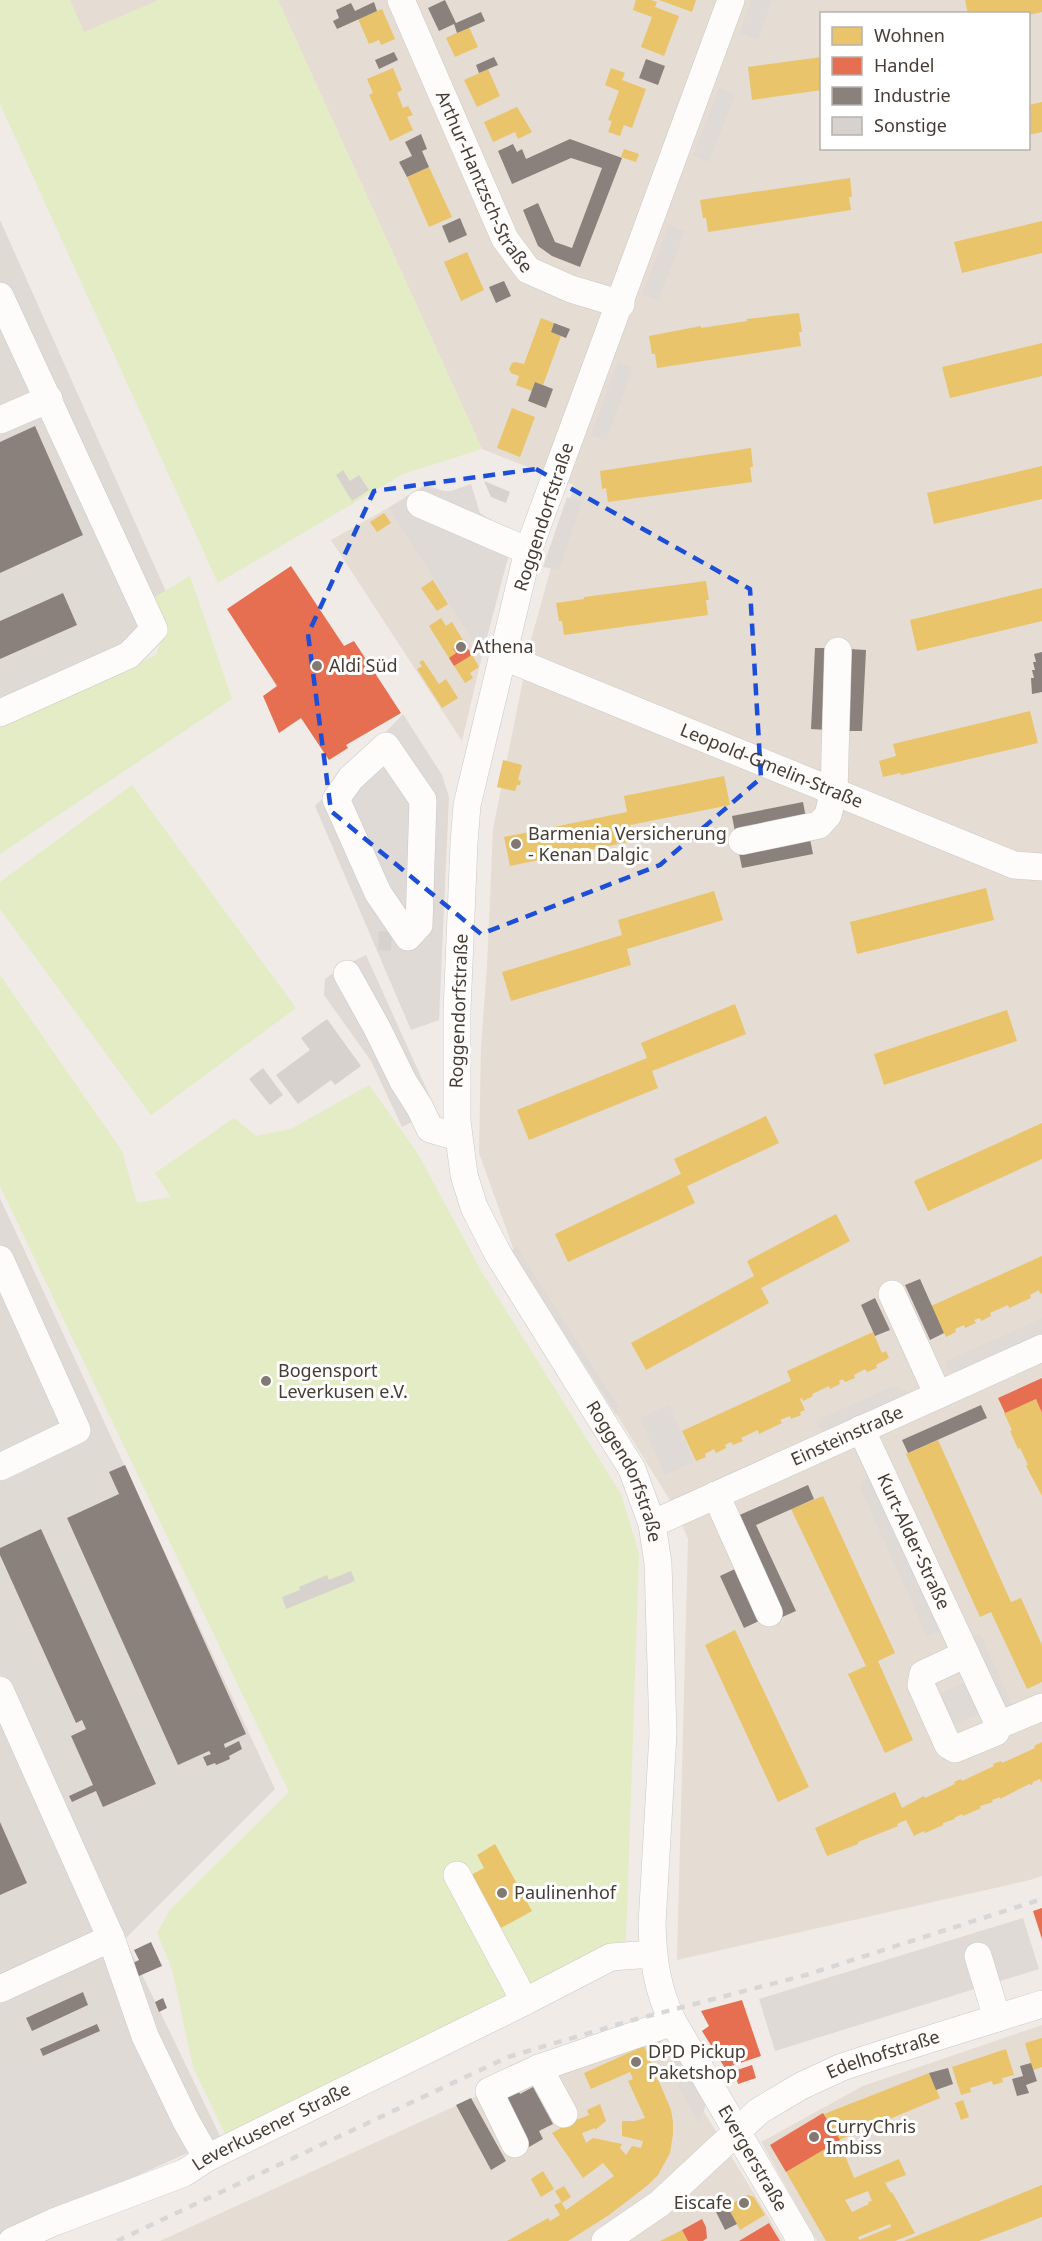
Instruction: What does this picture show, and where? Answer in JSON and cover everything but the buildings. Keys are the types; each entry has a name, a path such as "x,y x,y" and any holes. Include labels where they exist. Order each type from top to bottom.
{"street":[{"name":"Arthur-Hantzsch-Straße","path":"401,0 505,239 528,270 571,289 621,304"},
{"name":"Roggendorfstraße","path":"670,2017 659,1988 652,1954 663,1734 658,1563 652,1524 632,1469 498,1254 474,1207 464,1175 458,1137 457,1011 467,805 528,551 621,304 731,0"},
{"path":"0,296 154,629 129,655 0,712"},
{"path":"0,420 49,399"},
{"path":"420,504 528,551"},
{"path":"742,841 819,825 828,814 834,791 838,651"},
{"name":"Leopold-Gmelin-Straße","path":"502,656 1014,865 1042,867"},
{"path":"386,746 423,800 419,925 408,937 378,892 336,799 351,778 386,746"},
{"path":"347,974 430,1129 458,1137"},
{"path":"0,1259 77,1430 0,1467"},
{"path":"892,1294 938,1395"},
{"name":"Einsteinstraße","path":"652,1524 1042,1348"},
{"name":"Kurt-Alder-Straße","path":"861,1429 999,1725"},
{"path":"716,1495 769,1613"},
{"path":"966,1654 922,1674 921,1685 948,1745 955,1749 996,1732 999,1725 1042,1707"},
{"path":"0,1690 111,1938 145,2036 186,2121 207,2158"},
{"path":"457,1875 524,2002"},
{"path":"0,1989 111,1938"},
{"name":"Leverkusener Straße","path":"12,2241 54,2222 184,2173 207,2158 611,1957 652,1954"},
{"path":"978,1956 998,2018"},
{"name":"Edelhofstraße","path":"605,2241 659,2204 767,2106 801,2086 842,2067 1042,2004"},
{"path":"515,2144 489,2091 539,2068 670,2017"},
{"name":"Evergerstraße","path":"670,2017 801,2241"},
{"path":"539,2068 564,2114"}],"highlighted area":[{"path":"536,469 750,589 761,778 660,865 481,934 331,811 308,634 374,491"}],"shaded area":[{"path":"70,0 159,0 83,33"},
{"path":"278,0 1042,0 1042,1876 677,1960 688,1539 676,1510 513,1248 479,1153 481,1048 493,829 531,640 574,485 482,449"},
{"path":"751,0 772,0 758,40 740,33"},
{"path":"719,88 735,94 709,162 693,156"},
{"path":"0,220 180,623 0,700"},
{"path":"669,225 685,231 658,301 642,294"},
{"path":"618,362 633,368 606,441 591,435"},
{"path":"471,484 480,513 514,535 482,656 388,508 425,485 451,491"},
{"path":"567,497 582,502 559,570 543,567"},
{"path":"388,508 482,656 462,741 331,540"},
{"path":"403,714 442,775 449,797 439,1020 411,1030 315,806"},
{"path":"366,955 436,1110 402,1127 371,1061 324,995 325,979 340,968"},
{"path":"0,1198 275,1789 125,1939 221,2138 0,2237"},
{"path":"517,1247 618,1406 616,1415 511,1250"},
{"path":"1042,1318 1042,1336 959,1373 945,1368 947,1361"},
{"path":"893,1386 913,1394 830,1432 817,1427 818,1420"},
{"path":"669,1405 694,1462 665,1475 640,1418"},
{"path":"868,1470 941,1630 927,1636 860,1488"},
{"path":"974,1634 981,1636 1013,1706 999,1713 969,1648"},
{"path":"965,1682 979,1714 949,1727 935,1696"},
{"path":"1023,1918 1039,1969 775,2051 759,1999"},
{"path":"1042,2025 1042,2241 817,2241 761,2142 863,2086"},
{"path":"123,2027 185,2152 0,2234 0,2081"},
{"path":"654,2030 783,2241 160,2241 477,2096"},
{"path":"677,2054 706,2105 699,2123 670,2072"}],"green space":[{"path":"0,0 70,0 84,32 159,0 278,0 482,449 403,474 218,583 0,104"},
{"path":"190,576 232,699 0,854 0,727 156,655 162,637 153,598"},
{"path":"132,785 296,1008 151,1115 0,909 0,882"},
{"path":"0,975 122,1151 137,1203 171,1197 155,1173 234,1118 256,1136 291,1129 369,1085 418,1154 480,1269 621,1494 639,1554 626,1941 226,2136 193,2067 172,1969 157,1933 170,1910 289,1792 0,1186"}],"railway":[{"path":"117,2241 508,2057 633,2020 806,1975 1042,1899"}],"place":[{"name":"Athena","path":"461,647"},
{"name":"Aldi Süd","path":"317,666"},
{"name":"Barmenia Versicherung - Kenan Dalgic","path":"516,844"},
{"name":"Bogensport Leverkusen e.V.","path":"266,1381"},
{"name":"Paulinenhof","path":"502,1893"},
{"name":"DPD Pickup Paketshop","path":"636,2062"},
{"name":"CurryChris Imbiss","path":"814,2137"},
{"name":"Eiscafe","path":"744,2203"}]}
